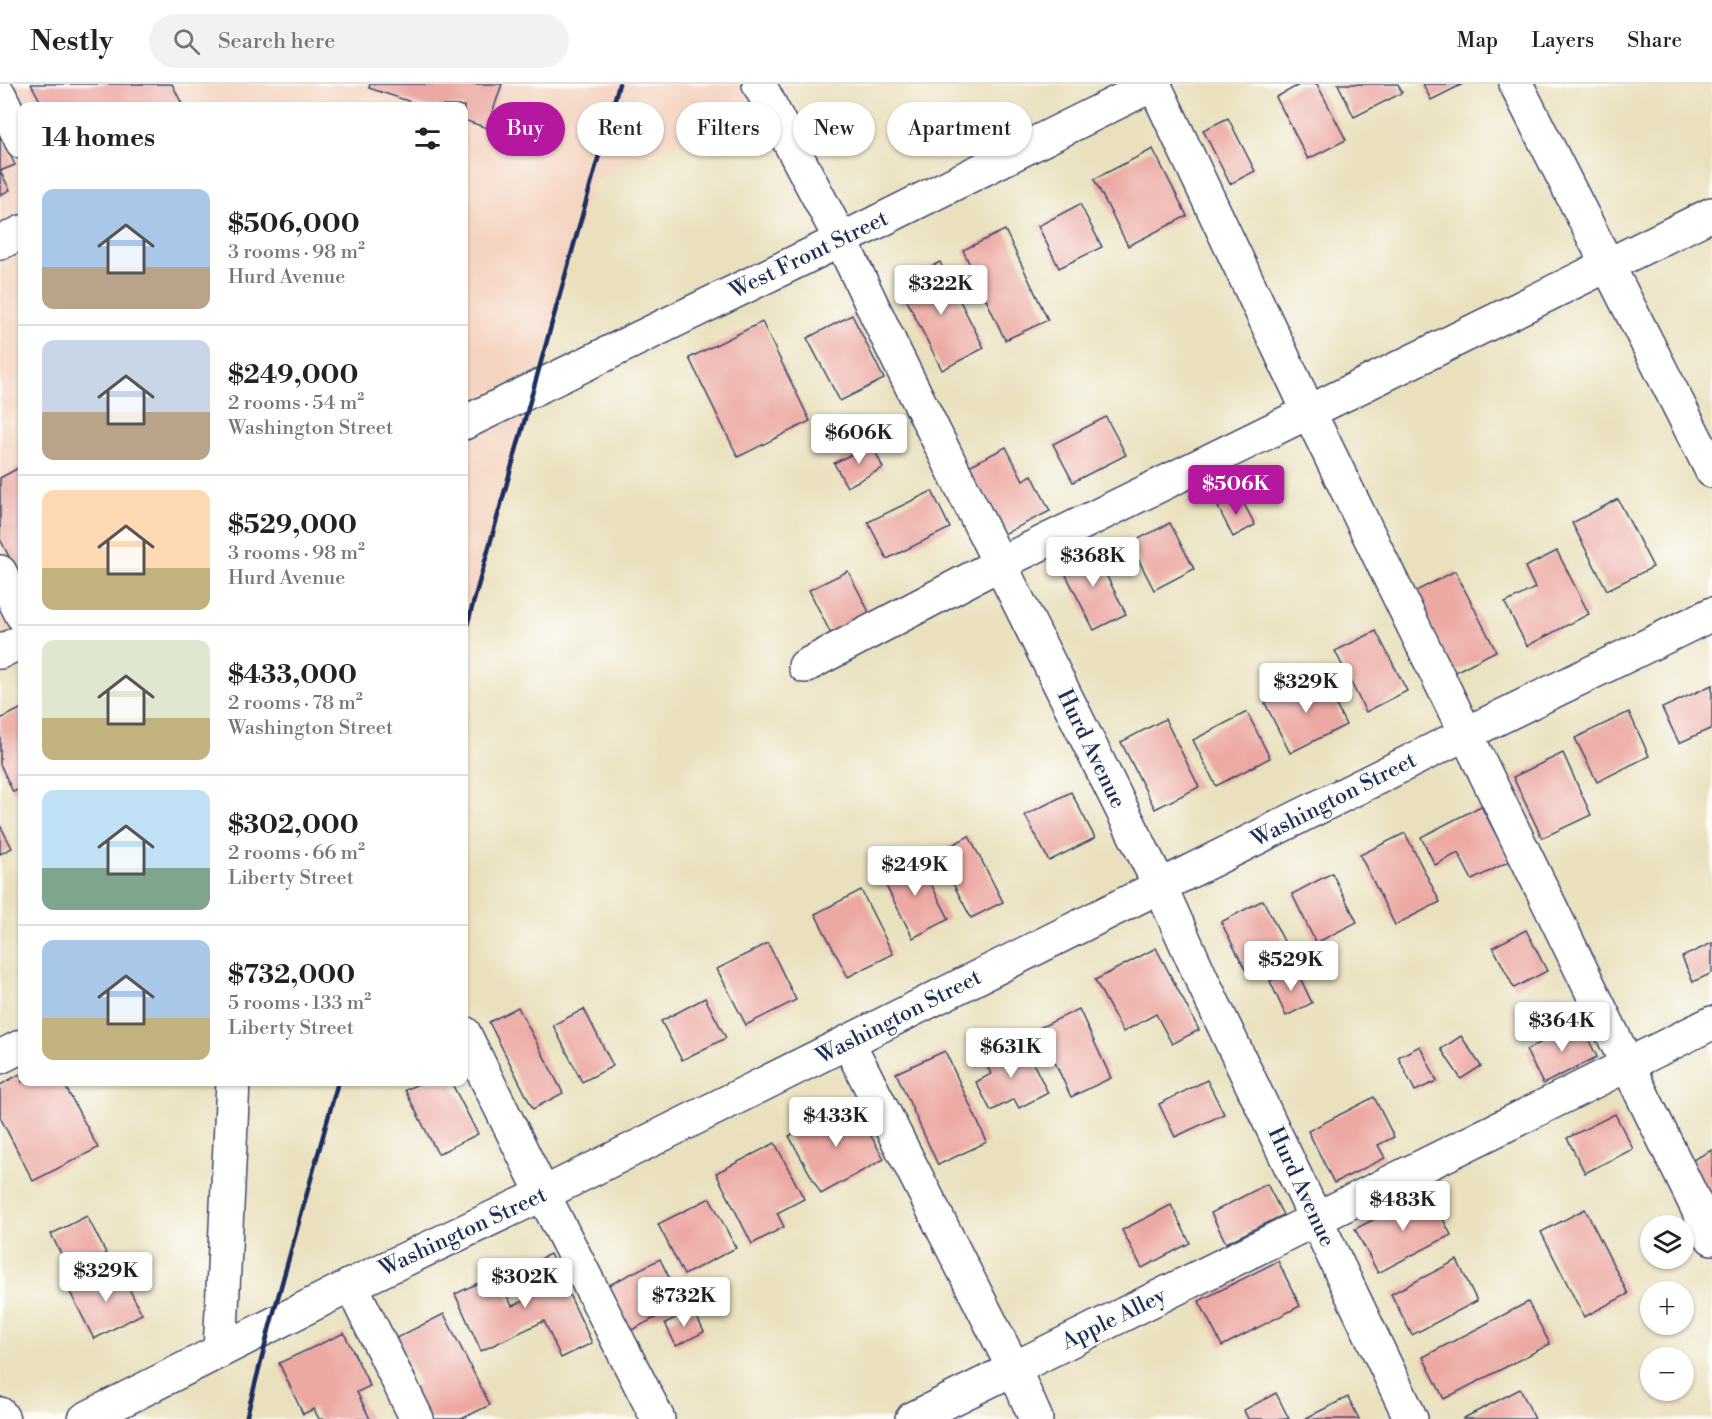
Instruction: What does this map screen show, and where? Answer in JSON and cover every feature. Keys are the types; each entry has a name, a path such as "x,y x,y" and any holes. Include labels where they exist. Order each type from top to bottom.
{"street":[{"name":"Hurd Avenue","path":"759,84 841,240 1160,886 1203,982 1411,1419"},
{"path":"1516,84 1712,471"},
{"name":"West Front Street","path":"468,421 841,240 1148,85"},
{"path":"1148,85 1629,1064 1712,1238"},
{"path":"0,96 18,134"},
{"path":"805,666 999,564 1712,214"},
{"path":"0,243 18,234"},
{"path":"0,572 18,607"},
{"name":"Washington Street","path":"85,1419 351,1285 543,1194 1465,734 1712,614"},
{"path":"0,652 18,643"},
{"name":"Apple Alley","path":"912,1419 1712,1023"},
{"path":"468,1041 658,1419"},
{"path":"848,1042 1014,1369 1036,1419"},
{"path":"0,1057 18,1048"},
{"path":"220,1351 233,1086"},
{"path":"351,1285 417,1419"},
{"path":"0,1414 3,1419"}],"shaded area":[{"path":"0,84 803,84 764,102 676,102 676,142 664,148 664,102 577,102 577,156 646,156 592,181 468,622 468,102 18,102 18,645 0,654"}],"building":[{"path":"31,84 172,84 181,102 41,102"},
{"path":"370,84 502,84 496,102 486,102 486,128 468,121 468,102 411,102 369,88"},
{"path":"1301,84 1317,84 1346,140 1308,159 1276,97"},
{"path":"1338,84 1398,84 1402,93 1354,117"},
{"path":"1423,84 1463,84 1431,100"},
{"path":"1228,118 1255,171 1230,184 1203,130"},
{"path":"0,134 15,165 0,171"},
{"path":"1153,149 1187,216 1128,246 1094,179"},
{"path":"0,171 10,190 0,195"},
{"path":"1080,204 1102,247 1059,268 1038,226"},
{"path":"1005,230 1048,320 1005,340 963,250"},
{"path":"940,262 984,348 942,370 898,283"},
{"path":"852,315 884,379 840,401 807,338"},
{"path":"762,322 810,421 738,457 689,358"},
{"path":"1106,417 1126,455 1073,482 1053,444"},
{"path":"872,444 883,468 847,487 834,463"},
{"path":"1006,447 1023,480 1032,475 1050,511 1002,535 967,467"},
{"path":"18,468 18,574 0,539 0,478"},
{"path":"932,491 950,528 887,559 868,522"},
{"path":"1240,496 1255,525 1233,537 1218,507"},
{"path":"1618,499 1653,567 1607,590 1572,523"},
{"path":"1170,523 1194,569 1154,590 1130,543"},
{"path":"1092,547 1126,614 1094,630 1060,563"},
{"path":"1557,551 1589,614 1527,646 1505,603 1535,588 1525,567"},
{"path":"848,571 871,616 832,636 809,590"},
{"path":"1455,571 1496,651 1455,672 1414,592"},
{"path":"1376,631 1407,691 1366,712 1335,651"},
{"path":"1321,675 1346,725 1290,753 1265,703"},
{"path":"1712,685 1712,728 1679,743 1662,708"},
{"path":"18,710 18,790 13,792 0,764 0,719"},
{"path":"1247,712 1270,758 1216,786 1193,740"},
{"path":"1629,712 1649,756 1597,782 1575,738"},
{"path":"1165,719 1199,787 1155,809 1121,742"},
{"path":"1563,753 1591,815 1542,838 1513,777"},
{"path":"1071,792 1095,838 1049,861 1025,815"},
{"path":"1481,806 1510,861 1472,880 1458,853 1435,865 1421,837"},
{"path":"0,825 12,848 0,854"},
{"path":"1405,833 1440,902 1395,925 1360,855"},
{"path":"969,836 1003,902 971,918 937,853"},
{"path":"917,857 949,919 913,938 881,876"},
{"path":"1332,873 1357,922 1316,943 1292,894"},
{"path":"861,890 893,954 848,977 815,914"},
{"path":"1263,900 1288,949 1246,971 1221,922"},
{"path":"1526,930 1547,971 1514,988 1493,947"},
{"path":"768,943 796,1000 746,1025 717,969"},
{"path":"1712,943 1712,973 1693,982 1682,957"},
{"path":"1156,948 1199,1030 1172,1044 1156,1014 1123,1032 1095,980"},
{"path":"1296,969 1312,1003 1286,1016 1270,981"},
{"path":"705,998 726,1038 682,1060 661,1021"},
{"path":"518,1007 563,1093 533,1109 489,1022"},
{"path":"584,1009 613,1066 582,1082 553,1025"},
{"path":"1079,1009 1111,1078 1071,1097 1039,1028"},
{"path":"1580,1022 1597,1057 1543,1084 1526,1050"},
{"path":"1461,1036 1481,1066 1461,1079 1441,1049"},
{"path":"1022,1041 1048,1093 1019,1108 1014,1099 991,1111 976,1082 991,1074 984,1060"},
{"path":"1420,1046 1437,1081 1415,1091 1398,1057"},
{"path":"945,1051 987,1142 938,1165 896,1073"},
{"path":"18,1075 18,1086 65,1086 98,1148 33,1181 0,1117 0,1085"},
{"path":"1207,1080 1224,1114 1175,1137 1159,1104"},
{"path":"414,1086 453,1086 478,1134 438,1154 405,1090"},
{"path":"1374,1097 1394,1137 1378,1145 1385,1158 1334,1183 1308,1131"},
{"path":"851,1101 884,1159 821,1194 789,1136"},
{"path":"1615,1114 1633,1149 1585,1173 1567,1138"},
{"path":"775,1143 804,1199 777,1213 784,1227 752,1244 716,1173"},
{"path":"1712,1150 1712,1193 1707,1195 1689,1162"},
{"path":"1267,1184 1283,1215 1226,1243 1211,1213"},
{"path":"1429,1191 1451,1235 1378,1273 1355,1229"},
{"path":"710,1198 736,1248 684,1275 658,1224"},
{"path":"1171,1205 1190,1243 1142,1268 1122,1230"},
{"path":"1585,1209 1628,1294 1584,1317 1541,1232"},
{"path":"87,1216 106,1253 70,1272 51,1234"},
{"path":"550,1254 592,1343 561,1358 544,1321 481,1351 455,1294 497,1274 512,1306 533,1297 519,1269"},
{"path":"660,1259 682,1304 626,1333 603,1288"},
{"path":"1457,1260 1477,1301 1412,1335 1391,1294"},
{"path":"1278,1261 1300,1306 1222,1346 1199,1301"},
{"path":"118,1267 142,1314 94,1339 70,1292"},
{"path":"1528,1302 1550,1344 1444,1399 1423,1357"},
{"path":"693,1309 704,1332 676,1346 665,1323"},
{"path":"444,1314 490,1405 461,1419 423,1419 408,1390 419,1384 396,1338"},
{"path":"344,1333 370,1386 357,1392 370,1419 319,1419 314,1409 303,1414 279,1363"},
{"path":"1520,1389 1535,1419 1462,1419"},
{"path":"1276,1393 1289,1419 1248,1419 1244,1410"},
{"path":"1348,1397 1359,1419 1304,1419"}],"railway":[{"path":"468,622 619,84"},
{"path":"246,1419 337,1086"}]}
